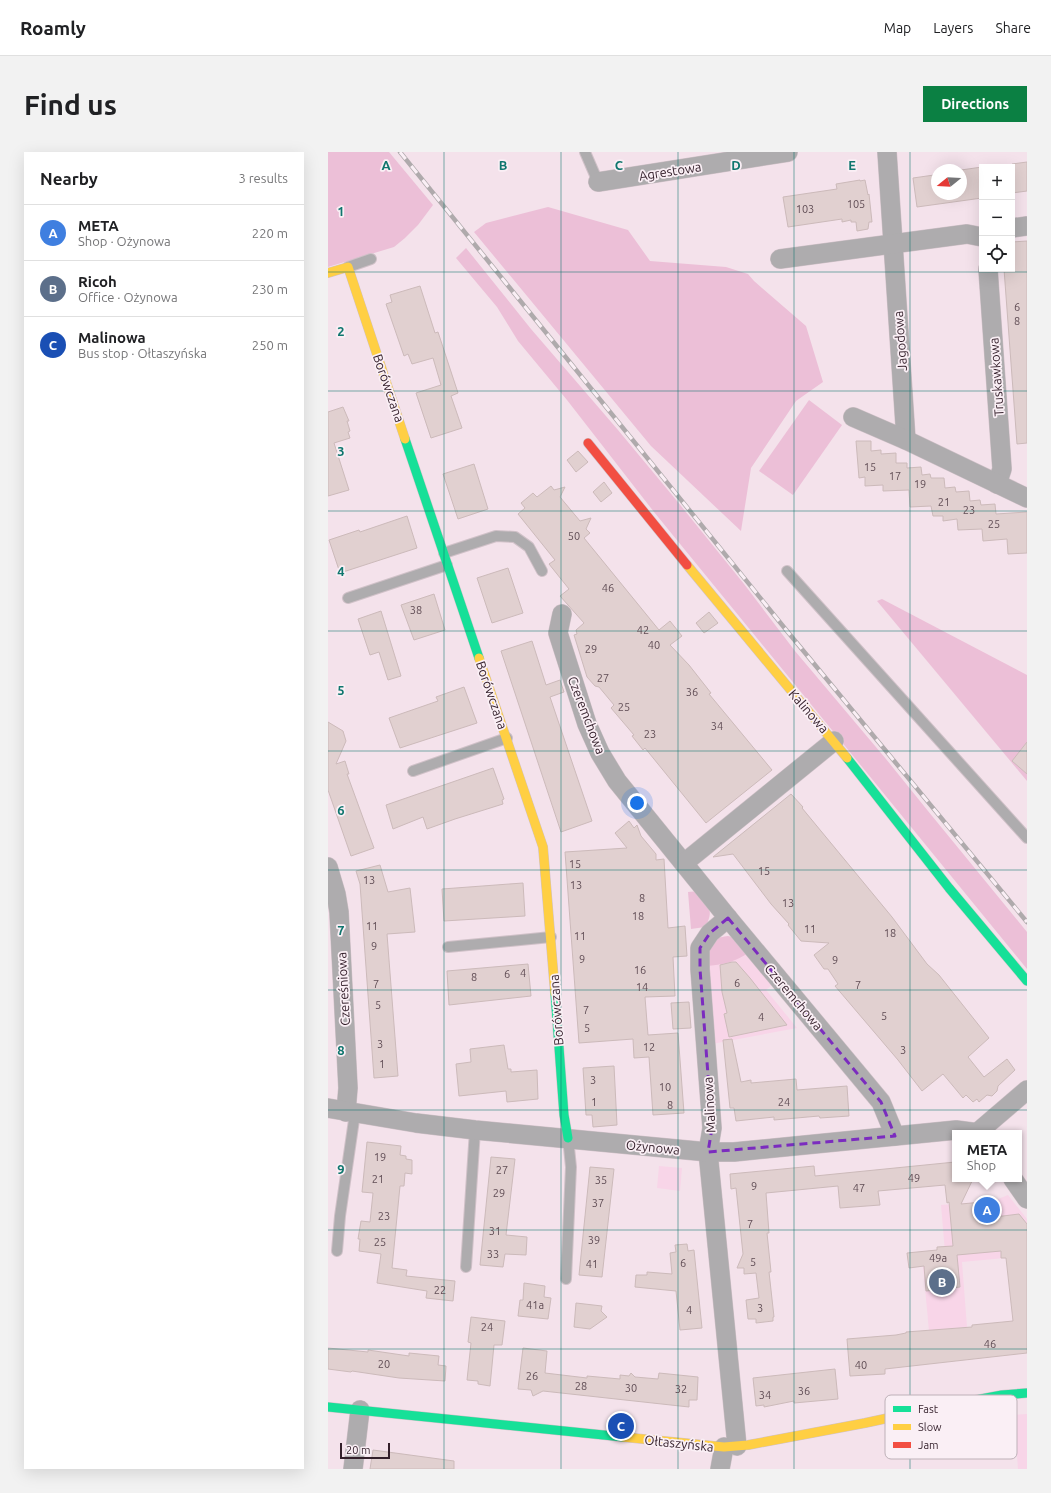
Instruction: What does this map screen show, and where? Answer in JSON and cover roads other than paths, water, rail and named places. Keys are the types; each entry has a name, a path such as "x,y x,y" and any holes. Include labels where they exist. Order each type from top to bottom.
{"street":[{"name":"Agrestowa","path":"598,182 788,152"},
{"name":"Jagodowa","path":"887,152 906,440"},
{"path":"1015,228 1027,226"},
{"path":"780,259 967,234 979,237"},
{"path":"328,273 348,267"},
{"name":"Borówczana","path":"348,267 508,738 543,847 564,1115 568,1138"},
{"name":"Truskawkowa","path":"988,272 1002,469 997,484"},
{"path":"853,417 906,440 1027,498"},
{"name":"Kalinowa","path":"588,443 743,634 834,741 949,888 1027,981"},
{"name":"Czeremchowa","path":"562,614 558,633 588,724 600,753 617,781 728,918 881,1102 895,1136"},
{"path":"684,863 834,741"},
{"name":"Czereśniowa","path":"328,867 336,894 339,912 348,1088 343,1111"},
{"name":"Malinowa","path":"720,1469 730,1447 708,1152 712,1128 700,969 700,948 710,933 728,918"},
{"path":"981,1130 1027,1090"},
{"name":"Ożynowa","path":"343,1111 416,1123 475,1130 708,1152 734,1152 952,1130"},
{"path":"1015,1182 1027,1199"},
{"name":"Ołtaszyńska","path":"1010,1395 1027,1393"},
{"name":"Ołtaszyńska","path":"328,1407 730,1447 885,1419"},
{"path":"353,1469 360,1410"}],"lane":[{"path":"585,152 598,182"},
{"path":"348,267 371,259"},
{"path":"444,553 496,536 515,536 529,547 542,571"},
{"path":"348,598 448,565"},
{"path":"786,571 1027,838"},
{"path":"413,771 508,738"},
{"path":"448,946 551,937"},
{"path":"337,1251 340,1216 343,1111"},
{"path":"466,1267 475,1130"},
{"path":"566,1280 571,1167 568,1138"}],"railway":[{"path":"400,152 787,631 1027,922"}],"place":[{"name":"META","path":"987,1210"},
{"name":"Ricoh","path":"942,1282"},
{"name":"Malinowa","path":"621,1426"}]}
